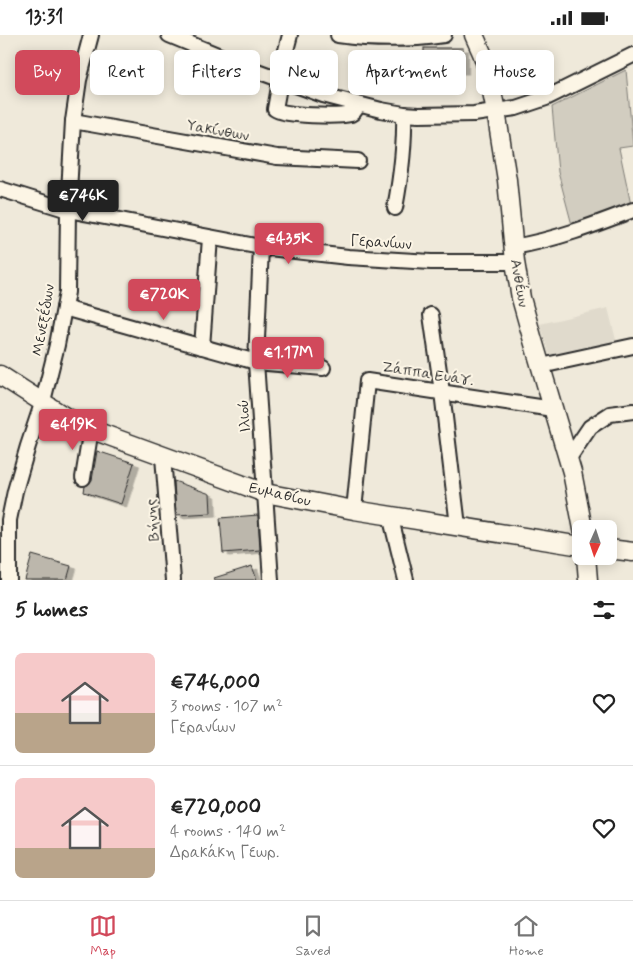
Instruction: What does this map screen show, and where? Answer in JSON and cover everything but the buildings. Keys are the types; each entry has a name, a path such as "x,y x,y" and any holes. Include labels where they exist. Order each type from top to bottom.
{"street":[{"name":"Μενεξέδων","path":"9,580 4,519 43,401 67,291 68,210 73,121 79,80 91,35"},
{"path":"169,35 270,75"},
{"path":"287,50 290,35"},
{"path":"338,35 409,38 444,35"},
{"name":"Ανθέων","path":"474,35 487,68 496,111 507,179 514,255 526,317 568,458 582,520"},
{"path":"324,95 358,105 404,114 449,115 496,111 516,108 546,98 633,55"},
{"path":"277,95 275,109 294,115 344,114 354,112 358,105"},
{"path":"395,208 404,157 404,114"},
{"name":"Υακίνθων","path":"73,121 277,157 358,161"},
{"name":"Γερανίων","path":"0,189 68,210 261,247 348,257 431,262 514,255 536,243 633,210"},
{"path":"202,347 210,238"},
{"name":"Ιλιού","path":"261,247 256,362 271,580"},
{"path":"64,308 256,362 323,368"},
{"path":"431,315 458,526"},
{"path":"541,366 633,345"},
{"name":"Ευμαθίου","path":"0,375 64,416 91,429 265,493 354,510 572,545"},
{"name":"Ζάππα Ευάγ.","path":"354,510 367,381 553,409"},
{"path":"568,458 590,427 610,414 633,411"},
{"path":"84,478 91,429"},
{"name":"Βήνης","path":"163,457 173,580"},
{"path":"390,515 406,580"},
{"path":"618,550 633,552"},
{"path":"587,565 588,580"}],"shaded area":[{"path":"626,70 633,146 619,148 631,205 572,225 558,172 552,107"},
{"path":"608,308 616,340 549,355 540,324"}]}
